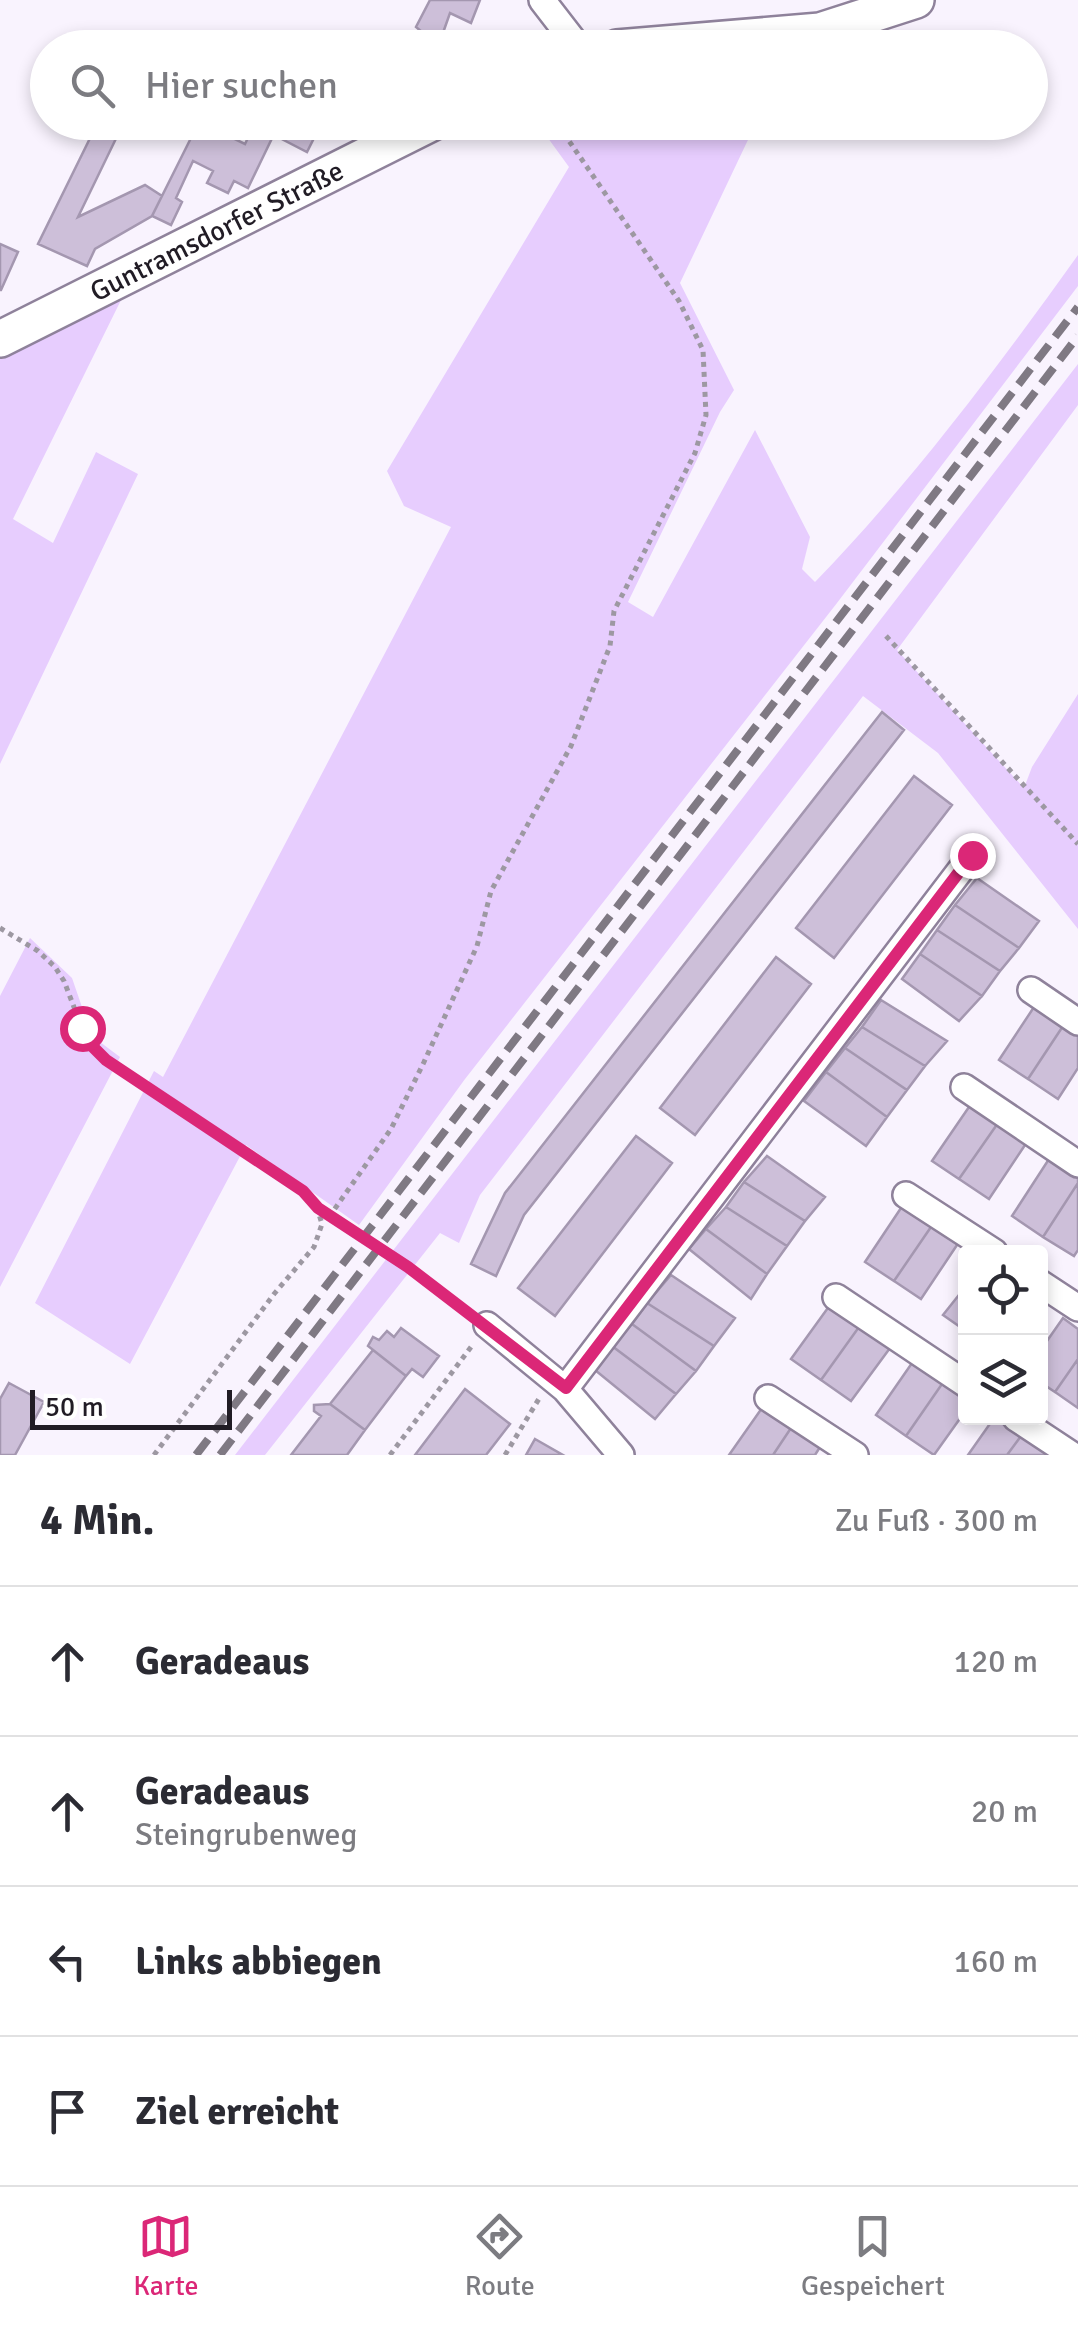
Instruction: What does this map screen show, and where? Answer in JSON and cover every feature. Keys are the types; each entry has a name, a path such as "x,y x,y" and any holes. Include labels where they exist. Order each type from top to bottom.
{"street":[{"path":"542,0 564,30"},
{"path":"820,30 916,0"},
{"name":"Guntramsdorfer Straße","path":"0,339 397,140"},
{"path":"559,1383 972,855"},
{"path":"1031,990 1078,1022"},
{"path":"964,1087 1078,1164"},
{"path":"906,1194 983,1245"},
{"path":"1048,1289 1078,1308"},
{"path":"836,1297 958,1379"},
{"path":"488,1325 559,1383 621,1455"},
{"path":"768,1398 855,1455"},
{"path":"1027,1425 1072,1455"}],"path":[{"path":"330,1217 391,1129 424,1062 476,946 491,891 570,746 610,646 614,610 695,453 706,415 704,350 679,301 568,140"},
{"path":"886,636 1078,844"},
{"path":"0,928 55,966 90,1044 106,1060 303,1191 330,1217 488,1325 390,1455"},
{"path":"154,1455 314,1248 322,1224 318,1208"},
{"path":"505,1455 559,1383"}],"shaded area":[{"path":"549,140 748,140 680,283 734,390 628,602 653,617 755,430 810,537 802,569 815,582 886,505 952,423 1078,255 1078,286 837,603 465,1079 359,1225 246,1145 130,1364 35,1303 154,1071 163,1077 451,527 404,506 387,471 569,167"},
{"path":"122,298 13,519 53,543 96,452 138,474 0,764 0,358"},
{"path":"1078,364 1078,405 897,650 1024,788 1032,767 1078,694 1078,929 938,753 863,696 480,1195 459,1243 440,1233 265,1455 235,1455"},
{"path":"30,938 72,978 92,1036 120,1057 0,1287 0,996"}],"building":[{"path":"430,0 480,0 471,23 450,13 444,30 416,27"},
{"path":"89,140 115,140 78,217 145,185 162,196 152,216 95,249 87,266 38,244"},
{"path":"190,140 237,140 245,144 247,140 271,140 248,188 234,181 228,193 207,183 213,171 193,161 176,198 182,202 171,225 152,216"},
{"path":"284,140 313,140 307,152"},
{"path":"0,244 18,252 1,290 0,290"},
{"path":"882,712 904,730 524,1215 496,1276 471,1264 505,1193"},
{"path":"914,776 952,805 834,958 796,928"},
{"path":"977,878 1039,921 1019,948 955,905"},
{"path":"955,905 1019,948 1000,971 937,930"},
{"path":"937,930 1000,971 982,996 920,954"},
{"path":"920,954 982,996 959,1021 902,979"},
{"path":"776,957 811,984 695,1135 660,1108"},
{"path":"881,1000 947,1041 925,1066 862,1027"},
{"path":"1036,1004 1065,1023 1028,1079 999,1060"},
{"path":"1065,1023 1078,1031 1078,1068 1058,1099 1028,1079"},
{"path":"862,1027 925,1066 907,1090 845,1048"},
{"path":"845,1048 907,1090 887,1117 826,1072"},
{"path":"826,1072 887,1117 866,1146 804,1101"},
{"path":"971,1104 998,1123 959,1179 932,1161"},
{"path":"998,1123 1027,1142 989,1199 959,1179"},
{"path":"636,1136 672,1163 555,1316 518,1288"},
{"path":"767,1156 825,1197 805,1221 744,1182"},
{"path":"1049,1159 1078,1178 1078,1183 1043,1237 1012,1216"},
{"path":"744,1182 805,1221 787,1246 726,1207"},
{"path":"1078,1183 1078,1250 1074,1256 1043,1237"},
{"path":"903,1205 933,1224 894,1281 865,1262"},
{"path":"726,1207 787,1246 767,1274 706,1229"},
{"path":"933,1224 959,1242 921,1299 894,1281"},
{"path":"706,1229 767,1274 751,1299 689,1249"},
{"path":"671,1275 735,1318 714,1346 647,1303"},
{"path":"958,1296 958,1325 943,1315"},
{"path":"647,1303 714,1346 696,1371 632,1324"},
{"path":"830,1305 859,1327 821,1380 791,1359"},
{"path":"1063,1318 1078,1329 1078,1359 1055,1392 1048,1387 1048,1340"},
{"path":"632,1324 696,1371 676,1394 612,1346"},
{"path":"859,1327 890,1348 851,1401 821,1380"},
{"path":"401,1328 439,1356 423,1377 412,1369 406,1376 368,1346 373,1337 379,1340 387,1331 394,1337"},
{"path":"612,1346 676,1394 655,1419 595,1370"},
{"path":"373,1350 406,1376 365,1430 330,1404"},
{"path":"1078,1359 1078,1408 1055,1392"},
{"path":"912,1363 942,1384 906,1436 876,1415"},
{"path":"9,1383 44,1402 15,1455 0,1455 0,1399"},
{"path":"942,1384 958,1395 958,1421 934,1455 906,1436"},
{"path":"465,1389 510,1424 486,1455 415,1455"},
{"path":"330,1404 365,1430 347,1455 291,1455 321,1416 314,1411 314,1405"},
{"path":"762,1408 791,1428 773,1455 729,1455"},
{"path":"989,1425 1004,1425 1021,1436 1007,1455 968,1455"},
{"path":"791,1428 820,1447 815,1455 773,1455"},
{"path":"1021,1436 1048,1455 1007,1455"},
{"path":"535,1439 563,1455 526,1455"}],"railway":[{"path":"196,1455 1078,307"},
{"path":"220,1455 1078,336"}],"route":[{"path":"82,1028 90,1044 106,1060 303,1191 330,1217 408,1267 566,1388 972,855"}]}
